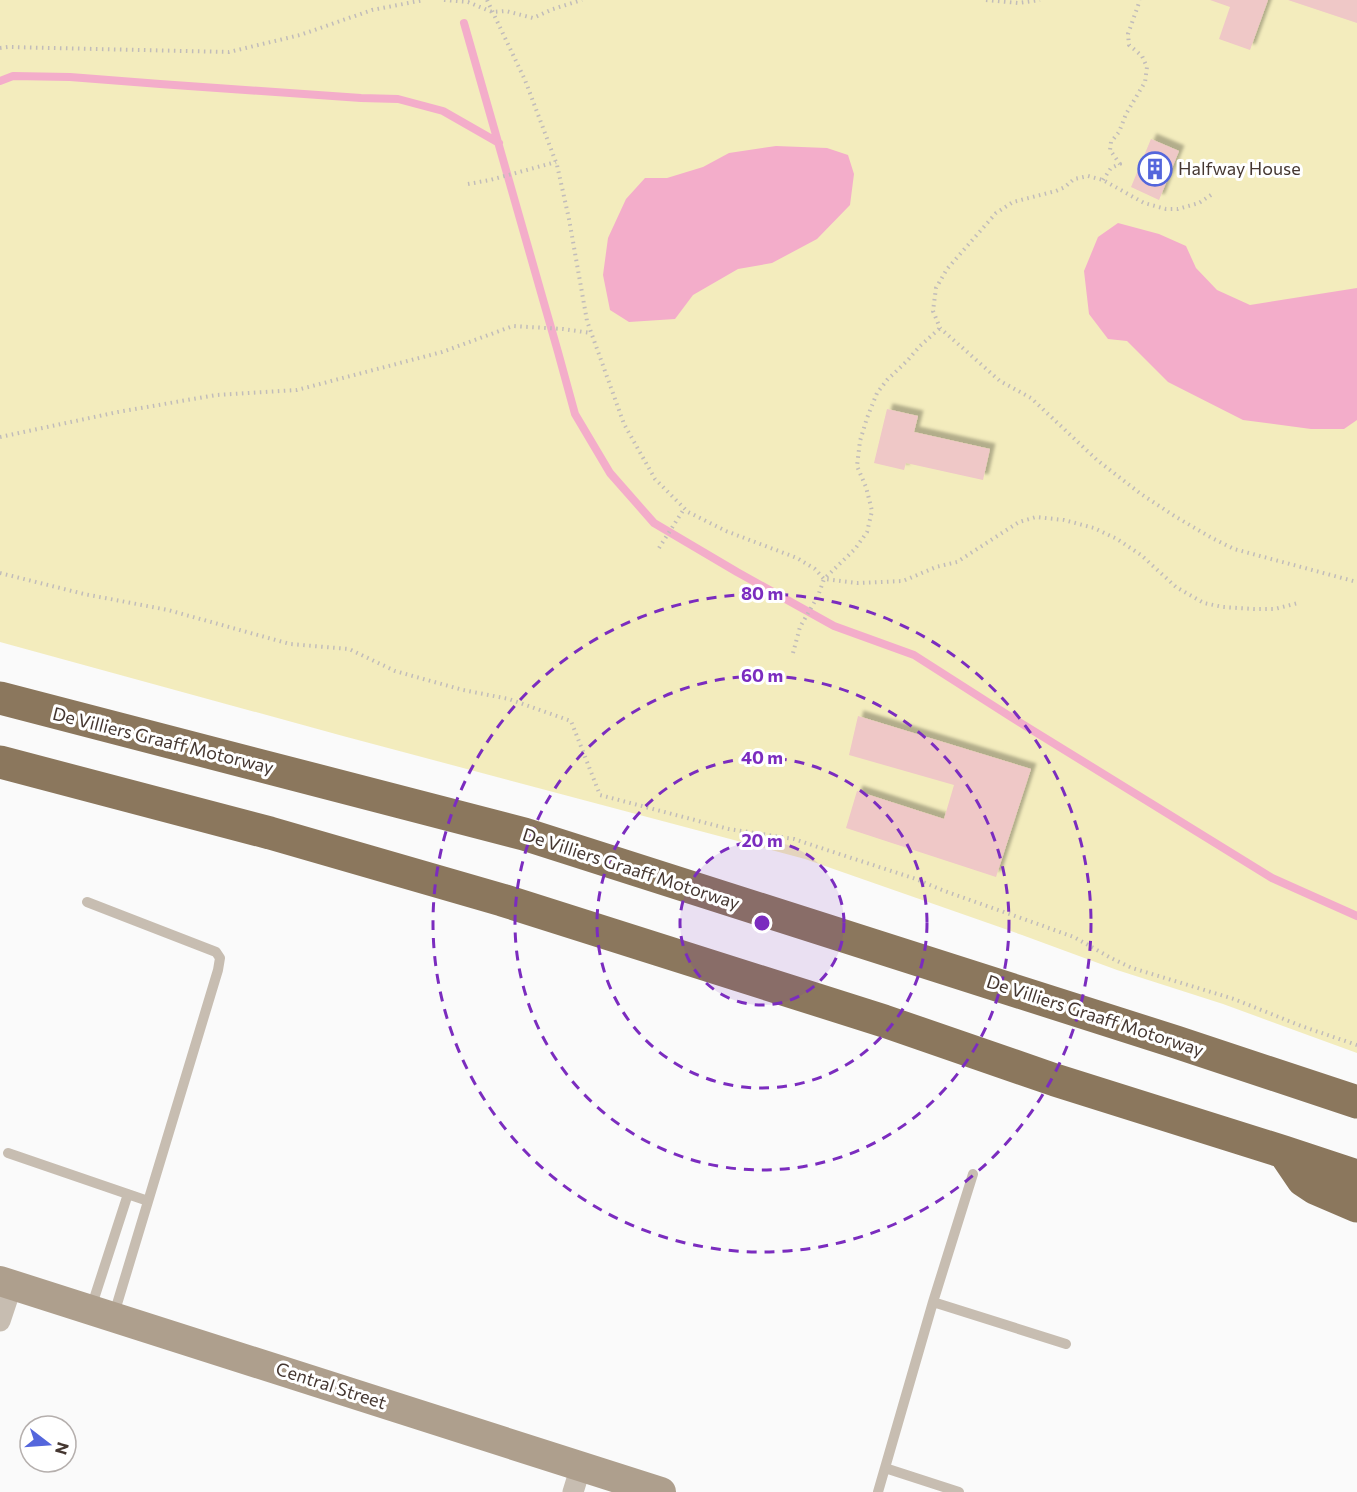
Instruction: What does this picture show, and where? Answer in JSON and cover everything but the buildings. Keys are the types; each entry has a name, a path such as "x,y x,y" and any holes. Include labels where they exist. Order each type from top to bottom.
{"highway":[{"name":"De Villiers Graaff Motorway","path":"0,698 524,834 1357,1102"},
{"path":"0,762 270,833 502,900 885,1021 1055,1080 1357,1176"},
{"path":"1284,1152 1303,1180 1357,1206"}],"main road":[{"name":"Central Street","path":"6,1283 102,1314 577,1479 661,1492"}],"street":[{"path":"0,1321 6,1283"}],"lane":[{"path":"87,902 216,952 220,958 219,970 148,1201 102,1314"},
{"path":"8,1153 148,1201"},
{"path":"878,1492 973,1174"},
{"path":"102,1314 128,1194"},
{"path":"933,1302 1066,1344"},
{"path":"885,1468 959,1492"}],"path":[{"path":"0,48 229,52 300,35 372,10 424,0"},
{"path":"444,0 468,2 492,12 506,11 533,18 582,0"},
{"path":"487,0 525,80 556,162 569,219 587,321 624,424 655,479 688,512 726,531 797,558 815,569 824,579 857,583 903,580 936,567 957,562 1019,522 1036,517 1064,520 1094,528 1117,539 1141,555 1176,587 1204,603 1254,609 1275,609 1298,603"},
{"path":"986,0 1018,3 1040,0"},
{"path":"1103,180 1111,168 1120,164 1110,150 1111,142 1119,132 1126,114 1145,82 1147,67 1142,56 1129,45 1128,34 1140,0"},
{"path":"468,184 556,162"},
{"path":"1211,195 1199,203 1178,209 1166,209 1144,203 1103,180 1088,176 1074,179 1065,187 1048,194 1013,202 996,213 947,269 936,288 933,311 940,328 1000,381 1031,398 1097,460 1176,517 1234,549 1357,582"},
{"path":"0,436 216,395 297,390 442,352 513,326 591,333"},
{"path":"793,653 800,627 818,596 824,579 855,549 867,532 873,511 866,487 856,466 860,441 878,393 887,380 940,328"},
{"path":"659,548 684,508"},
{"path":"0,573 84,594 168,610 290,644 349,649 395,671 463,690 509,699 571,721 600,795 729,829 794,839 916,879 1074,937 1131,968 1234,999 1301,1026 1357,1045"}],"shaded area":[{"path":"0,0 1357,0 1357,1053 805,859 0,642"},
{"path":"776,146 827,148 848,155 854,174 850,205 817,239 772,263 738,269 693,295 675,319 629,322 610,310 603,275 608,238 626,199 645,178 667,178 703,167 729,153"},
{"path":"1118,223 1159,234 1186,246 1196,268 1217,290 1250,305 1357,288 1357,420 1344,429 1311,429 1243,420 1168,382 1127,341 1108,339 1089,314 1084,271 1098,237"}],"waterway":[{"path":"464,23 575,414 610,473 654,523 834,626 914,655 1272,878 1357,916"},
{"path":"0,81 13,76 70,77 398,99 443,111 499,143"}],"place":[{"name":"Halfway House","path":"1155,169"}]}
